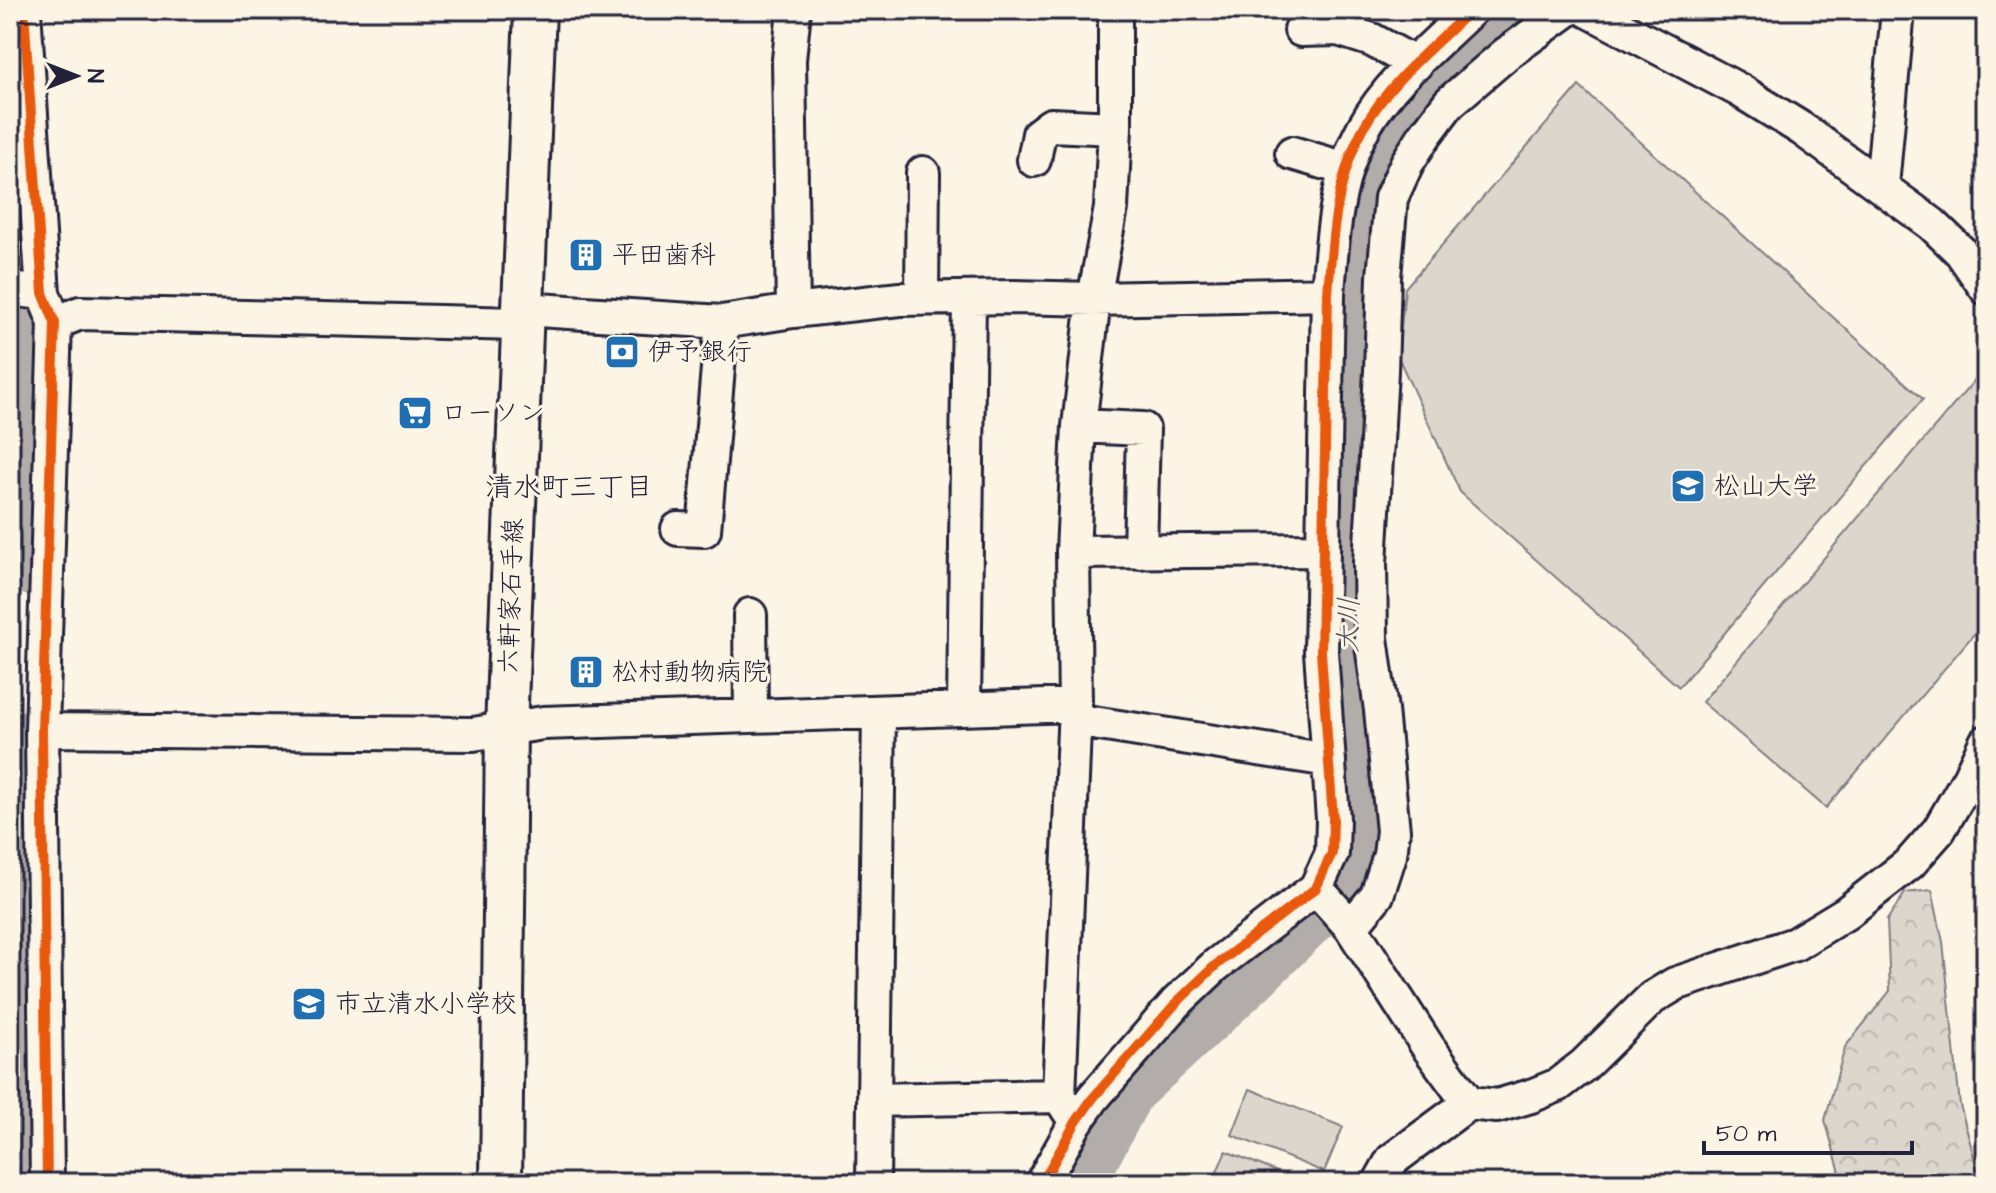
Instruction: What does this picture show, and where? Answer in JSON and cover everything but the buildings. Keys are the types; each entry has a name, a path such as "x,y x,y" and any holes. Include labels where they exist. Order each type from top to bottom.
{"main road":[{"name":"六軒家石手線","path":"501,1183 506,729 535,10"}],"street":[{"path":"24,10 19,77 43,293 55,323 42,730 47,1183"},
{"path":"793,311 789,60 794,10"},
{"path":"1042,1183 1068,1109 1074,712 1073,552 1079,426 1094,299 1111,208 1115,10"},
{"path":"874,1100 1068,1109 1093,1098 1177,1002 1216,965 1320,891 1332,853 1333,819 1321,652 1331,252 1346,169 1364,127 1389,91 1471,10"},
{"path":"1348,923 1377,895 1390,855 1393,831 1371,638 1370,578 1384,277 1391,198 1407,163 1449,103 1506,54 1567,10"},
{"path":"1587,10 1739,90 1802,129 1932,224 1961,252 1986,288"},
{"path":"1882,186 1898,10"},
{"path":"1301,30 1338,20 1416,64"},
{"path":"1034,160 1039,134 1051,125 1115,128"},
{"path":"1292,153 1346,169"},
{"path":"922,299 923,173"},
{"path":"10,289 43,293"},
{"path":"55,323 80,313 523,316 722,322 900,299 1328,294"},
{"path":"964,709 969,298"},
{"path":"678,529 704,530 722,322"},
{"path":"1079,426 1143,429 1140,552"},
{"path":"1073,552 1323,550"},
{"path":"750,615 751,716"},
{"path":"42,730 473,734 543,723 964,709 1074,712 1329,760"},
{"path":"873,1183 879,712"},
{"path":"1379,1183 1392,1160 1469,1103 1497,1106 1558,1085 1584,1065 1652,998 1675,984 1795,944 1846,913 1910,863 1939,830 1986,742"},
{"path":"1320,891 1348,923 1428,1047 1469,1103"}],"green space":[{"path":"1579,86 1923,399 1679,687 1460,492 1398,357 1405,288"},
{"path":"1984,369 1986,620 1826,808 1702,702"},
{"path":"1932,890 1943,942 1960,1105 1980,1179 1985,1183 1843,1183 1825,1120 1845,1047 1890,991 1887,920 1905,893"},
{"path":"1250,1089 1343,1127 1324,1172 1232,1135"},
{"path":"1226,1151 1304,1183 1212,1183"}],"waterway":[{"name":"大川","path":"1081,1183 1129,1092 1359,873 1366,837 1348,672 1352,427 1366,202 1411,114 1516,10"},
{"path":"13,161 17,260"},
{"path":"32,571 37,323"},
{"path":"23,993 28,735"},
{"path":"23,1023 24,1183"}],"cycle path":[{"path":"24,10 43,293 55,323 42,730 47,1183"},
{"path":"1042,1183 1093,1098 1177,1002 1216,965 1316,888 1332,853 1333,819 1321,652 1328,294 1337,208 1347,166 1374,111 1413,65 1471,10"}],"place":[{"name":"平田歯科","path":"586,255"},
{"name":"伊予銀行","path":"622,352"},
{"name":"ローソン","path":"415,413"},
{"name":"松山大学","path":"1688,486"},
{"name":"松村動物病院","path":"586,672"},
{"name":"市立清水小学校","path":"309,1004"}],"district":[{"name":"清水町三丁目","path":"569,487"}]}
